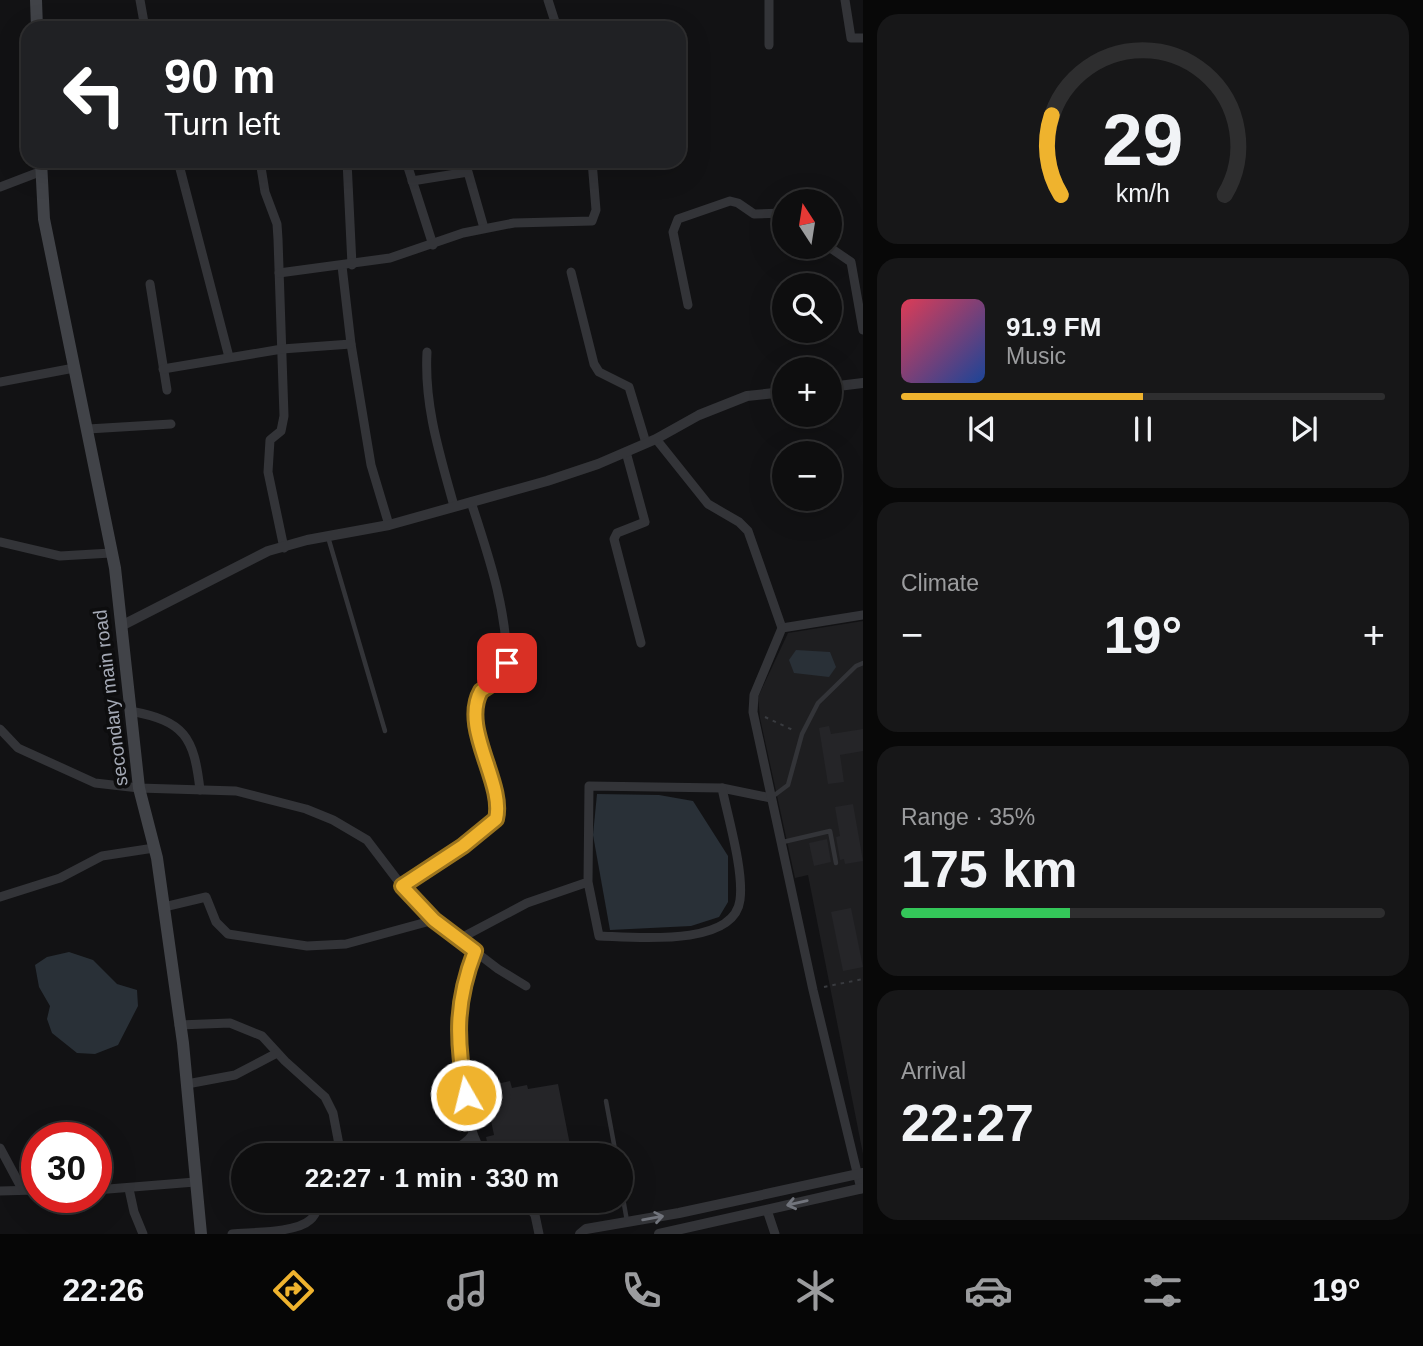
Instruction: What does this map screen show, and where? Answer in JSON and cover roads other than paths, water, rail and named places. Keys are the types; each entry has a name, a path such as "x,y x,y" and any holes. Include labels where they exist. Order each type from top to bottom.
{"main road":[{"path":"36,0 37,21"},
{"name":"secondary main road","path":"42,168 44,219 111,553 139,788 154,848 164,907 187,1084 201,1234"}],"street":[{"path":"140,0 144,21"},
{"path":"548,0 555,21"},
{"path":"769,0 769,45"},
{"path":"845,0 851,38 863,38"},
{"path":"1,184 37,168"},
{"path":"180,168 229,357"},
{"path":"262,168 265,192 276,224 284,416 281,430 270,440 267,462 284,548"},
{"path":"347,168 347,265 351,344 370,465 389,525"},
{"path":"408,168 432,245"},
{"path":"279,273 390,258 463,233 513,223 592,221 596,210 593,168"},
{"path":"412,181 468,172 484,228"},
{"path":"688,305 673,232 673,226 678,219 730,201 754,214 772,213"},
{"path":"842,255 851,261 863,330"},
{"path":"572,272 594,363 599,372 629,387 651,441 708,504 748,531 782,628 754,695 753,712 813,990 862,1188 659,1234"},
{"path":"150,284 167,390"},
{"path":"163,369 282,349 351,344"},
{"path":"427,352 426,376 432,429 454,506"},
{"path":"0,382 74,368"},
{"path":"842,386 863,383"},
{"path":"121,626 268,551 389,525 560,477 626,452 699,415 747,396 772,393"},
{"path":"88,429 171,424"},
{"path":"626,452 645,522 617,533 614,539 641,643"},
{"path":"402,886 492,825 498,812 475,711 481,691 502,678 507,671 503,614 495,577 471,502"},
{"path":"0,542 60,556 111,553"},
{"path":"782,628 863,615"},
{"path":"130,711 164,720 189,739 196,756 200,790"},
{"path":"0,729 26,752 83,780 139,788 236,792 306,809 333,820 367,840 402,886 434,920 461,938 498,969 526,986"},
{"path":"0,741 11,741"},
{"path":"722,788 738,873 740,902 728,922 712,931 658,938 599,936 588,882 589,786 722,788 771,797"},
{"path":"0,897 60,878 102,856 154,848"},
{"path":"461,938 527,903 588,882"},
{"path":"164,907 206,897 216,922 228,933 324,946 346,944 434,920"},
{"path":"475,951 463,985 458,1017 462,1075 477,1143"},
{"path":"179,1025 230,1023 262,1036 325,1097 333,1113 339,1143"},
{"path":"187,1084 235,1075 278,1053"},
{"path":"468,1143 473,1134"},
{"path":"0,1148 21,1187"},
{"path":"580,1234 586,1229 733,1202 860,1174"},
{"path":"112,1190 195,1182"},
{"path":"0,1191 21,1189"},
{"path":"129,1189 143,1234"},
{"path":"733,1202 736,1217"},
{"path":"767,1210 775,1234"},
{"path":"232,1234 285,1229 305,1224 315,1213"},
{"path":"533,1213 539,1234"}],"lane":[{"path":"328,536 385,732"},
{"path":"771,797 788,785 802,734 818,703 856,666 863,663"},
{"path":"782,842 830,831 836,863"},
{"path":"606,1101 614,1143"},
{"path":"626,1213 628,1223"}]}
